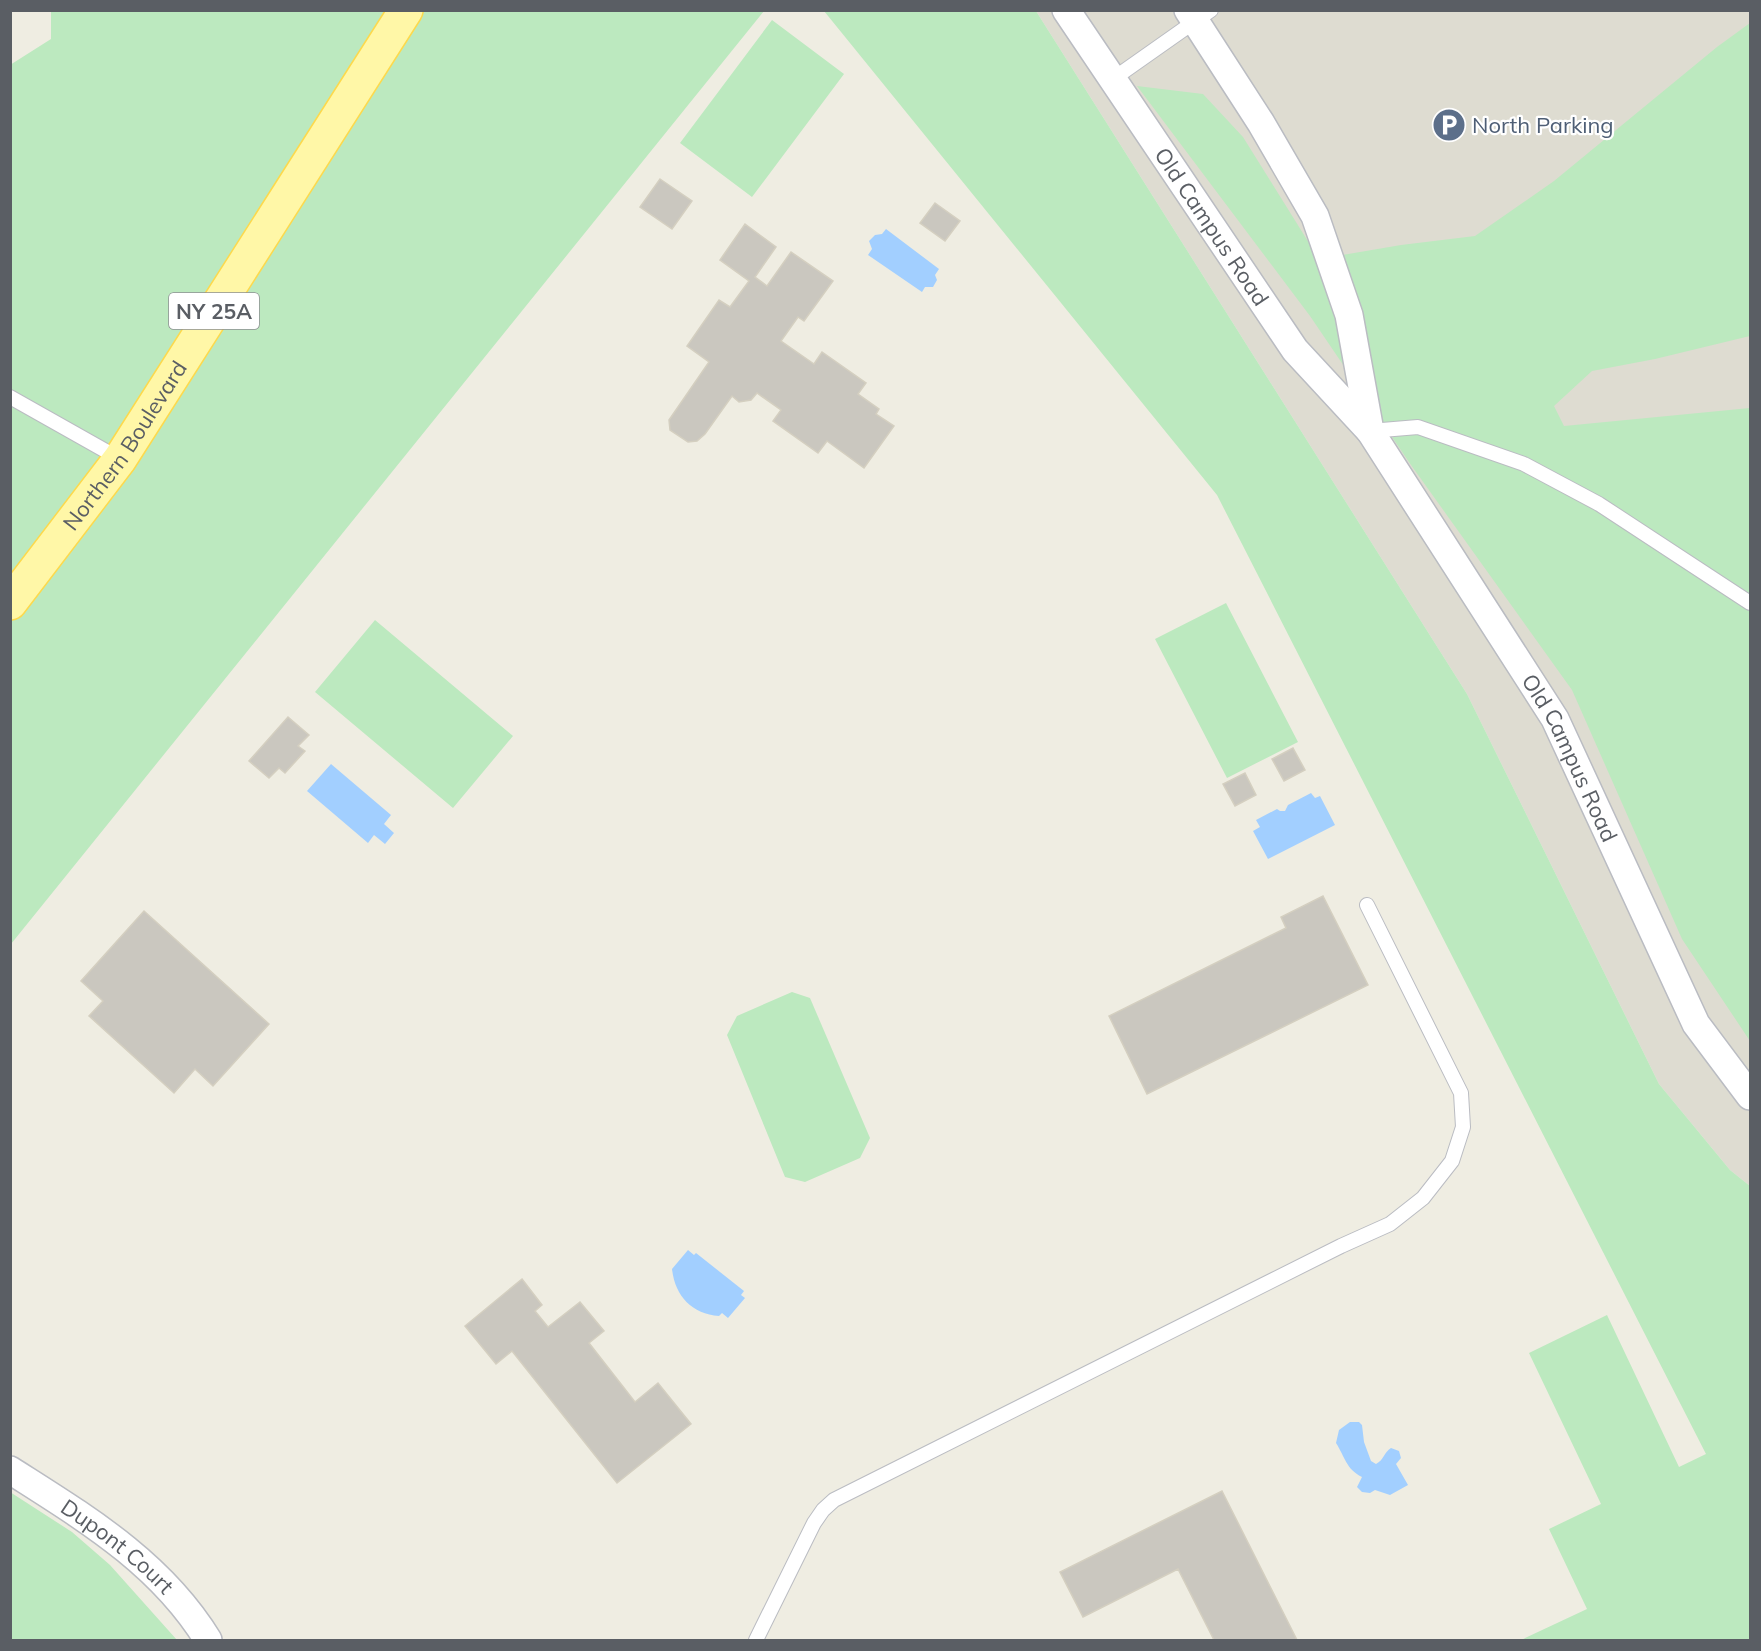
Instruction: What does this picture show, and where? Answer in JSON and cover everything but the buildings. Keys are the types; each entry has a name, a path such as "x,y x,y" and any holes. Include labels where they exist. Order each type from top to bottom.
{"main road":[{"name":"Northern Boulevard","path":"10,603 120,459 406,10"}],"street":[{"name":"Old Campus Road","path":"1066,10 1295,350 1370,431 1555,719 1696,1024 1750,1096"},
{"name":"Old Campus Road","path":"1198,14 1315,216 1348,315 1370,431"},
{"name":"Dupont Court","path":"10,1470 100,1528 128,1550 167,1587 208,1641"}],"lane":[{"path":"1113,79 1198,14"},
{"path":"10,397 120,459"},
{"path":"1370,431 1418,428 1524,464 1599,504 1750,603"},
{"path":"756,1641 814,1523 834,1500 1341,1246 1390,1224 1423,1197 1452,1161 1463,1127 1461,1093 1367,905"}],"shaded area":[{"path":"1036,11 1750,11 1750,1186 1730,1170 1659,1084 1467,694"}],"green space":[{"path":"51,11 764,11 11,944 10,65 51,39"},
{"path":"824,11 1036,11 1467,694 1659,1084 1730,1170 1750,1186 1750,1640 1521,1640 1587,1609 1549,1529 1601,1504 1529,1353 1607,1315 1679,1467 1706,1454 1217,495"},
{"path":"772,20 844,74 752,197 680,143"},
{"path":"1750,23 1750,336 1655,359 1592,371 1554,406 1564,426 1750,408 1750,1041 1682,939 1572,690 1411,465 1310,316 1137,86 1203,94 1243,137 1319,259 1401,245 1475,236 1554,181 1717,47"},
{"path":"1226,603 1298,742 1227,778 1155,639"},
{"path":"375,620 513,736 453,808 315,692"},
{"path":"792,992 810,998 870,1138 860,1158 805,1182 785,1177 727,1035 737,1016"},
{"path":"10,1492 72,1532 110,1565 177,1640 11,1640"}],"water":[{"path":"886,229 939,269 935,275 937,280 933,287 925,287 922,292 868,255 872,249 869,241"},
{"path":"331,764 391,815 384,824 394,833 385,844 374,835 368,843 307,791"},
{"path":"1311,793 1315,798 1320,796 1335,825 1268,859 1253,831 1260,827 1256,820 1277,809 1285,811 1288,805"},
{"path":"688,1250 694,1255 696,1253 744,1291 741,1295 745,1298 728,1318 722,1313 719,1316 701,1312 686,1302 681,1295 672,1269"},
{"path":"1350,1422 1359,1422 1362,1425 1364,1442 1371,1461 1376,1464 1391,1448 1399,1451 1401,1458 1396,1464 1408,1485 1390,1495 1375,1490 1370,1493 1362,1492 1357,1487 1362,1477 1349,1466 1336,1443 1339,1430"}],"place":[{"name":"North Parking","path":"1449,125"}]}
